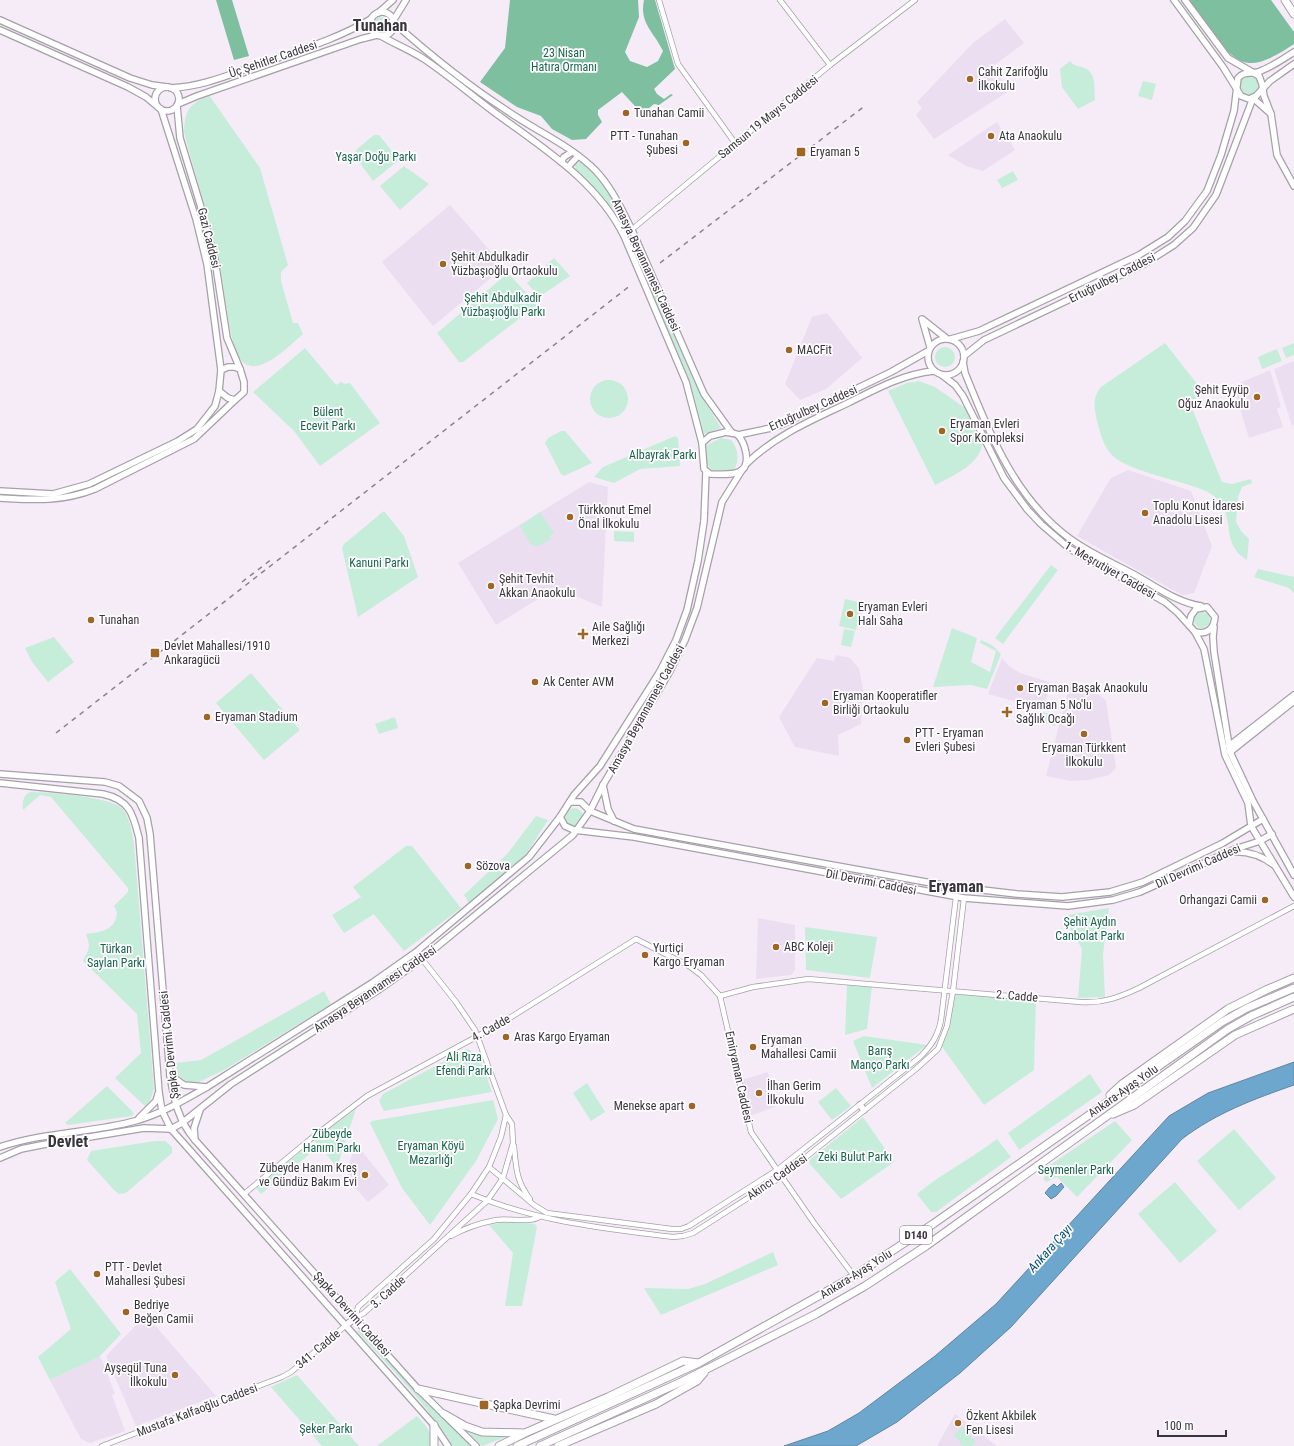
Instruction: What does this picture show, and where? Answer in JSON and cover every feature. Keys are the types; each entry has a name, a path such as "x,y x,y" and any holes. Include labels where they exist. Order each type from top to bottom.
{"highway":[{"path":"1285,0 1294,14"},
{"path":"1096,1109 1122,1084 1213,1019 1240,1002 1294,978"},
{"name":"Ankara-Ayaş Yolu","path":"517,1446 699,1363 854,1276 933,1224 1222,1022 1247,1008 1294,988"},
{"name":"Ankara-Ayaş Yolu","path":"540,1446 681,1382 816,1314 865,1286 926,1246 1228,1029 1251,1016 1294,998"},
{"path":"1102,1119 1134,1106 1235,1034 1294,1009"},
{"path":"499,1445 608,1397 683,1361 699,1363"},
{"path":"558,1446 656,1404 697,1381 710,1367"},
{"path":"418,1389 555,1420"},
{"path":"444,1414 465,1426 482,1432 525,1433"},
{"path":"434,1426 434,1446"}],"main road":[{"path":"392,0 371,19 371,30 379,36 391,32 393,22 406,0"},
{"path":"1174,0 1226,71 1237,90 1245,98 1253,98 1271,114"},
{"path":"1185,0 1228,58 1252,72 1261,80 1262,88 1271,114 1277,155 1294,186"},
{"path":"377,13 389,15 393,22"},
{"name":"Üç Şehitler Caddesi","path":"0,20 130,78 152,85 169,87 194,85 226,76 340,36 371,19"},
{"name":"Amasya Beyannamesi Caddesi","path":"393,22 477,90 587,162 604,180 622,209 632,230 704,394 735,434"},
{"path":"0,30 128,87 159,108 168,111 177,105 179,95 169,87 160,90 156,96 159,108"},
{"name":"Amasya Beyannamesi Caddesi","path":"379,36 424,60 568,167 614,215 686,382 702,443"},
{"name":"Üç Şehitler Caddesi","path":"177,105 233,83 361,39 379,36"},
{"name":"Ertuğrulbey Caddesi","path":"948,338 966,336 986,328 1139,256 1168,237 1185,221 1207,191 1222,155 1234,111 1238,78 1244,73 1264,69 1294,52"},
{"name":"Ertuğrulbey Caddesi","path":"964,356 984,340 1144,264 1174,245 1193,228 1216,195 1253,98 1259,94 1262,88 1294,64"},
{"name":"Gazi Caddesi","path":"177,105 180,138 215,260 227,338 240,369"},
{"name":"Gazi Caddesi","path":"159,108 196,218 208,264 221,370"},
{"path":"561,162 564,157 572,152"},
{"path":"568,167 578,156"},
{"path":"922,319 948,338 960,345 964,356 961,367 952,374 942,375 934,371 928,363 929,349 922,319"},
{"path":"929,349 936,341 948,338"},
{"name":"Ertuğrulbey Caddesi","path":"735,434 771,428 783,424 891,372 929,349"},
{"name":"1. Meşrutiyet Caddesi","path":"963,362 967,379 1001,458 1021,488 1046,518 1067,537 1085,548 1181,600 1203,607"},
{"path":"0,491 69,494 188,435 203,423 215,406 219,391 221,370 231,366 240,369 244,382 244,392 210,426 188,443 95,489 45,500 0,498"},
{"name":"Ertuğrulbey Caddesi","path":"746,464 765,447 790,431 902,377 934,371"},
{"name":"1. Meşrutiyet Caddesi","path":"942,375 955,385 963,396 1004,478 1027,509 1041,524 1070,548 1165,602 1189,625"},
{"path":"219,391 228,398 236,400"},
{"path":"726,432 735,434 746,452 746,464 742,470 723,474 710,474 706,472 702,443 710,436 726,432"},
{"name":"Amasya Beyannamesi Caddesi","path":"590,811 602,785 667,677 684,640 696,608 720,509 729,488 742,470"},
{"name":"Amasya Beyannamesi Caddesi","path":"570,802 600,766 659,673 676,640 687,610 698,561 704,521 706,472"},
{"path":"1294,875 1253,801 1230,749 1212,637 1215,617 1208,608 1203,607 1193,612 1189,625 1195,632 1204,649 1225,755 1248,803 1251,826 1278,868 1294,897"},
{"path":"1195,632 1205,633 1215,624"},
{"path":"1230,749 1294,695"},
{"path":"1230,749 1294,701"},
{"name":"Şapka Devrimi Caddesi","path":"0,774 105,782 126,790 139,801 145,810 150,840 170,1075 175,1105 182,1123 195,1140 418,1389 476,1446"},
{"path":"18,776 18,785"},
{"name":"Şapka Devrimi Caddesi","path":"0,783 103,794 114,796 127,805 135,820 139,838 159,1092 162,1110 171,1129 434,1426 448,1446"},
{"path":"602,785 608,809 614,821"},
{"path":"570,802 581,802 590,811 579,829 569,829 565,826 560,817 570,802"},
{"name":"Dil Devrimi Caddesi","path":"590,811 634,829 948,886 1062,897 1110,892 1143,882 1223,843 1263,819"},
{"name":"Amasya Beyannamesi Caddesi","path":"0,1147 34,1138 135,1121 175,1105 207,1087 372,983 416,952 529,857 560,817"},
{"name":"Amasya Beyannamesi Caddesi","path":"171,1129 182,1123 231,1084 377,990 422,959 579,829"},
{"name":"Dil Devrimi Caddesi","path":"579,829 634,837 947,896 1068,906 1113,900 1167,880 1228,852 1260,841 1272,834"},
{"path":"1228,852 1250,853 1267,860 1278,868"},
{"path":"947,896 948,886"},
{"path":"964,898 965,888"},
{"path":"170,1075 184,1086 207,1087"},
{"path":"135,1121 156,1101 159,1092"},
{"path":"860,1105 864,1110"},
{"path":"195,1140 195,1120 201,1107"},
{"path":"0,1158 21,1149 40,1145 144,1128 171,1129"},
{"path":"345,1326 355,1318"}],"street":[{"path":"659,0 678,64 690,84 735,144"},
{"path":"780,0 830,66"},
{"name":"Samsun 19 Mayıs Caddesi","path":"624,236 830,66 915,0"},
{"name":"Akıncı Caddesi","path":"489,1167 534,1205 547,1213 588,1220 672,1229 685,1228 777,1170 920,1057 932,1045 939,1032 946,990 956,897"},
{"name":"Akıncı Caddesi","path":"471,1194 513,1211 587,1226 673,1237 693,1233 781,1177 938,1049 947,1026 953,991 964,898"},
{"name":"2. Cadde","path":"720,996 745,988 800,979 946,990 1086,1003 1110,1000 1139,988 1294,906"},
{"name":"Emiryaman Caddesi","path":"636,939 689,966 701,975 720,996 749,1126 754,1138 854,1276"},
{"name":"4. Cadde","path":"244,1194 306,1142 367,1096 477,1035 500,1024 636,939"},
{"name":"3. Cadde","path":"355,1318 364,1313 487,1201 503,1178 513,1143 512,1124 506,1115 477,1035 456,1002 422,959"},
{"name":"3. Cadde","path":"355,1318 358,1307 434,1239 471,1194 489,1167 501,1137 506,1115"},
{"path":"513,1143 520,1185 534,1205"},
{"path":"445,1240 462,1230 483,1223 510,1218 532,1220 539,1217"},
{"path":"587,1226 588,1220"},
{"path":"411,1260 416,1266"},
{"name":"341. Cadde","path":"291,1372 345,1326"},
{"name":"Mustafa Kalfaoğlu Caddesi","path":"102,1446 274,1380 291,1372"}],"shaded area":[{"name":"Cahit Zarifoğlu İlkokulu","path":"1005,19 1024,43 993,66 1009,91 934,139 916,115 922,108 917,102 973,43"},
{"name":"Ata Anaokulu","path":"997,122 1015,150 983,171 966,166 948,155"},
{"name":"Şehit Abdulkadir Yüzbaşıoğlu Ortaokulu","path":"450,205 504,267 433,326 382,262"},
{"path":"827,313 862,358 826,389 800,400 785,384 812,317"},
{"path":"1294,361 1294,425 1292,426 1274,369"},
{"name":"Şehit Eyyüp Oğuz Anaokulu","path":"1270,370 1281,407 1277,409 1283,427 1249,438 1233,386"},
{"name":"Toplu Konut İdaresi Anadolu Lisesi","path":"1128,470 1191,491 1212,546 1194,593 1183,595 1077,536 1111,478"},
{"name":"Türkkonut Emel Önal İlkokulu","path":"589,482 608,487 602,607 556,588 496,625 458,563"},
{"name":"Eryaman Kooperatifler Birliği Ortaokulu","path":"836,655 850,658 859,669 863,689 861,724 838,735 839,756 795,747 779,717 817,658 834,661"},
{"name":"Eryaman Başak Anaokulu","path":"1002,658 1009,666 1020,673 1052,683 1042,709 988,694"},
{"name":"Eryaman Türkkent İlkokulu","path":"1069,687 1100,695 1106,701 1116,768 1109,775 1089,780 1071,781 1046,776"},
{"name":"ABC Koleji","path":"758,918 795,925 795,970 791,975 756,979"},
{"name":"İlhan Gerim İlkokulu","path":"768,1072 777,1106 750,1116 742,1080"},
{"name":"Zübeyde Hanım Kreş ve Gündüz Bakım Evi","path":"356,1144 389,1185 368,1202 350,1182 347,1169"},
{"path":"146,1315 216,1396 136,1426 106,1356"},
{"path":"99,1357 101,1358 115,1394 112,1395 125,1431 90,1443 81,1439 50,1380"},
{"name":"Özkent Akbilek Fen Lisesi","path":"955,1414 997,1446 937,1446"}],"green space":[{"path":"216,0 232,0 249,56 234,60"},
{"name":"23 Nisan Hatıra Ormanı","path":"510,0 638,0 639,17 625,52 630,61 647,67 658,61 663,51 648,27 644,15 644,0 655,0 675,69 654,89 657,94 664,99 671,94 673,95 659,105 654,104 648,109 647,114 644,116 622,92 598,110 598,115 602,122 586,139 572,140 552,129 541,116 517,107 480,82 505,48"},
{"path":"1189,0 1271,0 1294,32 1294,44 1273,57 1261,62 1249,63 1240,60 1231,55 1215,38"},
{"path":"381,17 386,19 388,24 386,29 381,31 376,29 374,24 376,19"},
{"path":"1070,61 1075,65 1087,69 1094,80 1095,100 1078,109 1062,87 1060,69"},
{"path":"1249,75 1256,78 1259,85 1256,92 1249,95 1242,92 1239,85 1242,78"},
{"path":"1143,81 1156,84 1152,100 1138,96"},
{"path":"209,95 260,168 288,265 281,272 281,281 293,323 298,323 303,334 277,356 262,365 247,365 237,353 233,343 217,250 184,132 189,109 197,101"},
{"name":"Yaşar Doğu Parkı","path":"374,135 379,135 399,160 373,181 354,155 357,149"},
{"path":"581,161 596,174 608,190 626,225 623,226 613,209 576,170 575,164"},
{"path":"404,166 429,184 400,210 380,186"},
{"path":"1013,171 1018,180 1002,188 997,180"},
{"path":"634,244 699,392 721,428 704,434 690,381 631,246"},
{"path":"554,258 570,276 539,297 527,283"},
{"name":"Şehit Abdulkadir Yüzbaşıoğlu Parkı","path":"508,273 537,305 463,362 459,362 437,333"},
{"path":"1165,343 1201,389 1198,398 1192,401 1191,406 1222,482 1232,484 1251,479 1252,483 1242,487 1238,497 1236,522 1241,531 1249,539 1247,560 1238,553 1233,546 1230,538 1226,514 1216,498 1200,489 1125,464 1111,454 1102,438 1095,407 1095,399 1098,391 1101,387"},
{"path":"1294,343 1294,355 1286,358 1282,348"},
{"path":"945,347 952,350 955,357 952,364 945,367 938,364 935,357 938,350"},
{"name":"Bülent Ecevit Parkı","path":"305,348 336,385 341,382 345,384 350,383 380,423 320,466 294,431 253,392"},
{"path":"1277,349 1282,361 1262,369 1258,357"},
{"path":"605,380 613,380 623,385 627,392 627,406 623,413 613,418 605,418 595,413 593,410 590,403 590,395 595,385 598,383"},
{"name":"Eryaman Evleri Spor Kompleksi","path":"919,381 935,387 965,408 982,445 976,459 963,470 935,485 888,391 907,383"},
{"path":"561,431 565,431 592,463 564,476 561,474 545,443 548,438"},
{"name":"Albayrak Parkı","path":"675,436 678,438 680,466 640,469 614,483 594,477 603,467"},
{"path":"721,438 731,440 735,447 738,458 734,470 712,470 706,464 705,446"},
{"name":"Kanuni Parkı","path":"384,511 404,536 418,577 358,617 342,548 344,544"},
{"path":"540,512 554,533 549,536 551,539 537,547 536,545 532,546 520,526"},
{"path":"614,531 634,532 634,542 614,541"},
{"path":"1051,565 1058,570 1003,644 995,638"},
{"path":"1258,569 1294,577 1294,593 1289,588 1254,577"},
{"name":"Eryaman Evleri Halı Saha","path":"845,599 862,603 856,630 839,626"},
{"path":"1199,612 1205,612 1210,617 1208,626 1205,628 1199,628 1194,623 1194,617"},
{"path":"952,628 977,638 971,662 990,672 996,651 980,643 981,640 992,645 1001,654 987,689 971,685 933,687"},
{"path":"844,629 855,631 851,647 841,645"},
{"path":"54,637 74,662 48,682 32,662 25,648"},
{"path":"251,673 300,730 264,760 216,703"},
{"path":"1042,712 1058,716 1055,726 1040,721"},
{"path":"395,717 398,728 379,734 375,724"},
{"name":"Türkan Saylan Parkı","path":"30,792 79,796 107,801 123,809 129,821 134,844 154,1089 150,1101 145,1106 115,1078 141,1053 137,1014 83,961 89,948 86,934 103,931 114,923 117,912 114,906 128,892 128,888 51,797 40,795 23,810 24,800 26,795"},
{"path":"574,808 580,811 583,817 580,823 574,826 568,823 565,817 568,811"},
{"path":"536,816 548,820 525,856 470,905 464,895 508,853"},
{"path":"406,846 412,846 461,908 404,951 374,914 344,933 332,915 361,897 353,887"},
{"name":"Şehit Aydın Canbolat Parkı","path":"1109,908 1103,954 1105,997 1078,998 1082,949 1068,925 1067,915"},
{"path":"805,927 877,937 870,978 806,970"},
{"path":"847,985 872,986 867,1029 845,1035"},
{"path":"324,991 331,1004 224,1070 199,1082 187,1082 178,1075 175,1063 201,1060"},
{"path":"953,991 1036,998 1034,1070 984,1105 940,1044"},
{"name":"Barış Manço Parkı","path":"864,1036 927,1045 872,1088 853,1041"},
{"name":"Ali Rıza Efendi Parkı","path":"467,1049 472,1051 480,1061 492,1092 384,1111 379,1101 383,1094"},
{"path":"1090,1074 1102,1092 1019,1150 1008,1133"},
{"path":"587,1083 605,1112 591,1121 573,1093"},
{"path":"107,1086 134,1113 132,1116 68,1125 65,1123"},
{"path":"836,1088 851,1106 832,1120 818,1102"},
{"name":"Eryaman Köyü Mezarlığı","path":"493,1100 498,1119 476,1161 430,1225 402,1188 370,1123 372,1121"},
{"name":"Zübeyde Hanım Parkı","path":"356,1109 337,1167 314,1140"},
{"name":"Zeki Bulut Parkı","path":"863,1117 894,1162 841,1199 809,1163 810,1160"},
{"name":"Seymenler Parkı","path":"1115,1121 1132,1140 1077,1197 1057,1177 1046,1182 1043,1178 1054,1170 1050,1165"},
{"path":"1234,1129 1276,1178 1239,1210 1197,1161"},
{"path":"997,1139 1011,1157 936,1212 931,1212 917,1194 936,1179"},
{"path":"155,1141 165,1141 172,1147 172,1153 126,1193 119,1194 114,1190 87,1160 91,1151"},
{"path":"307,1146 312,1152 261,1194 256,1188"},
{"path":"1175,1182 1217,1231 1180,1263 1138,1214"},
{"path":"508,1221 535,1224 537,1227 522,1306 505,1306 513,1253 489,1225"},
{"path":"773,1252 778,1265 661,1315 644,1288 688,1289 705,1284"},
{"path":"70,1269 121,1334 99,1357 50,1380 38,1357 71,1329 55,1282"},
{"path":"360,1330 414,1389 471,1446 453,1446 420,1401 357,1331"},
{"name":"Şeker Parkı","path":"297,1375 359,1446 322,1446 271,1387"},
{"name":"Şeker Parkı","path":"417,1416 430,1433 432,1441 431,1446 377,1446"},
{"path":"963,1427 976,1442 972,1446 963,1446 954,1435"},
{"path":"466,1430 485,1436 506,1437 482,1446"}],"water":[{"name":"Ankara Çayı","path":"1294,1062 1294,1085 1250,1101 1222,1114 1182,1139 1011,1327 960,1373 897,1422 856,1446 784,1446 828,1431 859,1413 935,1356 996,1304 1169,1116 1208,1093"},
{"path":"1061,1183 1064,1187 1056,1196 1051,1199 1045,1193 1054,1184 1057,1187"}],"railway":[{"path":"660,263 866,105"},
{"path":"56,733 631,285"},
{"path":"242,582 272,559"}],"place":[{"name":"Cahit Zarifoğlu İlkokulu","path":"970,79"},
{"name":"Tunahan Camii","path":"626,113"},
{"name":"Ata Anaokulu","path":"991,136"},
{"name":"PTT - Tunahan Şubesi","path":"686,143"},
{"name":"Eryaman 5","path":"801,152"},
{"name":"Şehit Abdulkadir Yüzbaşıoğlu Ortaokulu","path":"443,264"},
{"name":"MACFit","path":"789,350"},
{"name":"Şehit Eyyüp Oğuz Anaokulu","path":"1257,397"},
{"name":"Eryaman Evleri Spor Kompleksi","path":"942,431"},
{"name":"Toplu Konut İdaresi Anadolu Lisesi","path":"1145,513"},
{"name":"Türkkonut Emel Önal İlkokulu","path":"570,517"},
{"name":"Şehit Tevhit Akkan Anaokulu","path":"491,586"},
{"name":"Eryaman Evleri Halı Saha","path":"850,614"},
{"name":"Tunahan","path":"91,620"},
{"name":"Aile Sağlığı Merkezi","path":"583,634"},
{"name":"Devlet Mahallesi/1910 Ankaragücü","path":"155,653"},
{"name":"Ak Center AVM","path":"535,682"},
{"name":"Eryaman Başak Anaokulu","path":"1020,688"},
{"name":"Eryaman Kooperatifler Birliği Ortaokulu","path":"825,703"},
{"name":"Eryaman 5 No'lu Sağlık Ocağı","path":"1007,712"},
{"name":"Eryaman Stadium","path":"207,717"},
{"name":"Eryaman Türkkent İlkokulu","path":"1084,734"},
{"name":"PTT - Eryaman Evleri Şubesi","path":"907,740"},
{"name":"Sözova","path":"468,866"},
{"name":"Orhangazi Camii","path":"1265,900"},
{"name":"ABC Koleji","path":"776,947"},
{"name":"Yurtiçi Kargo Eryaman","path":"645,955"},
{"name":"Aras Kargo Eryaman","path":"506,1037"},
{"name":"Eryaman Mahallesi Camii","path":"753,1047"},
{"name":"İlhan Gerim İlkokulu","path":"759,1093"},
{"name":"Menekse apart","path":"692,1106"},
{"name":"Zübeyde Hanım Kreş ve Gündüz Bakım Evi","path":"365,1175"},
{"name":"PTT - Devlet Mahallesi Şubesi","path":"97,1274"},
{"name":"Bedriye Beğen Camii","path":"126,1312"},
{"name":"Ayşegül Tuna İlkokulu","path":"175,1375"},
{"name":"Şapka Devrimi","path":"484,1405"},
{"name":"Özkent Akbilek Fen Lisesi","path":"958,1423"}],"district":[{"name":"Tunahan","path":"380,25"},
{"name":"Eryaman","path":"956,886"},
{"name":"Devlet","path":"68,1141"}]}
